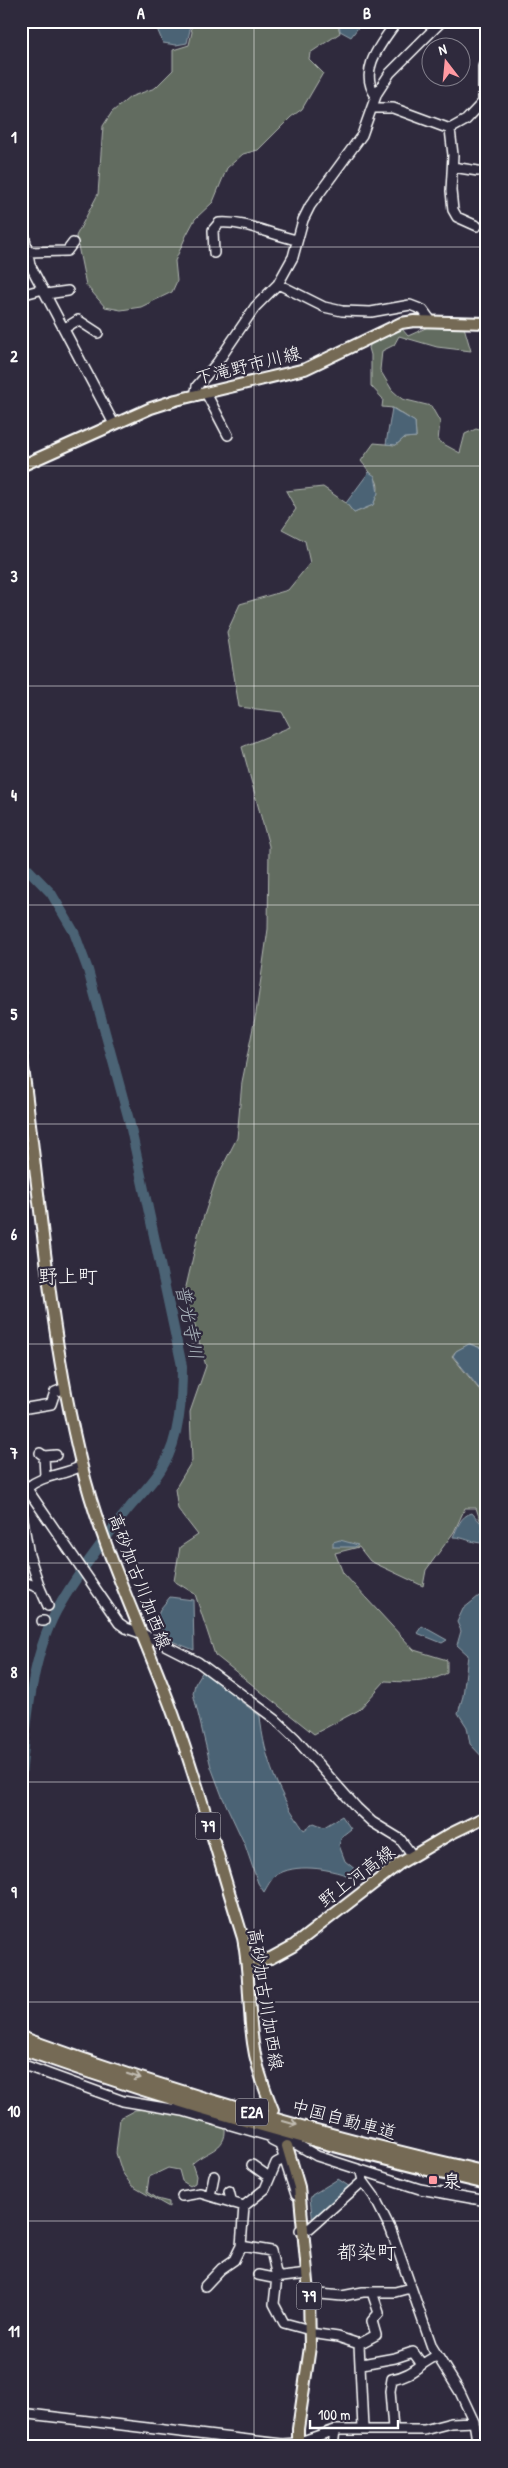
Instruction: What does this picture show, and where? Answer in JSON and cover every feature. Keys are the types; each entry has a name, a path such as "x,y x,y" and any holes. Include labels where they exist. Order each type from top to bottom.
{"highway":[{"name":"中国自動車道","path":"21,2038 201,2097 351,2140 487,2173"},
{"name":"中国自動車道","path":"21,2048 132,2086 291,2134 487,2182"}],"main road":[{"name":"下滝野市川線","path":"21,466 151,408 304,369 401,323 431,321 487,323"},
{"name":"高砂加古川加西線","path":"21,1053 24,1088 39,1189 49,1293 65,1388 81,1466 109,1550 143,1634 189,1762 243,1938 248,1963 256,2062 273,2110"},
{"name":"野上河高線","path":"248,1963 271,1958 293,1946 412,1855 487,1816"},
{"name":"79","path":"287,2146 300,2187 302,2230 309,2293 310,2331 298,2445"}],"street":[{"path":"376,96 370,83 371,60 395,24 400,26 405,21"},
{"path":"195,396 197,386 216,363 255,307 278,284 293,257 303,220 310,206 355,145 376,96 390,73 442,21"},
{"path":"372,108 393,108 450,129 466,120 484,105 483,67 487,54"},
{"path":"450,129 453,167 451,191 454,214 477,226"},
{"path":"453,167 478,171"},
{"path":"21,218 28,252 25,265 44,292 114,424"},
{"path":"214,253 213,230 219,223 246,224 279,237 297,240"},
{"path":"28,252 67,251 72,243"},
{"path":"278,284 324,307 342,311 370,312 410,305 422,310 431,321"},
{"path":"21,295 68,291"},
{"path":"64,328 78,320 98,333"},
{"path":"206,393 228,435"},
{"path":"21,1410 51,1404 56,1392 65,1388"},
{"path":"45,1476 42,1454 56,1455"},
{"path":"27,1488 45,1476 63,1474 81,1466"},
{"path":"21,1480 120,1623 126,1628 143,1634 198,1662 275,1719 295,1738 372,1822 400,1839 412,1855"},
{"path":"21,1508 29,1555 48,1606"},
{"path":"21,1581 40,1588"},
{"path":"21,2064 123,2101 183,2111 242,2130 296,2144 317,2156 361,2172 420,2189 487,2201"},
{"path":"242,2130 248,2134 277,2142 285,2158 295,2191 302,2230 301,2250"},
{"path":"205,2286 221,2269 234,2260 240,2246 244,2206 264,2189 276,2163 285,2158"},
{"path":"252,2165 269,2177"},
{"path":"361,2172 363,2181 374,2196 391,2230 404,2262 410,2288 436,2356 460,2392 474,2422 478,2447"},
{"path":"210,2196 214,2176"},
{"path":"302,2230 310,2228 363,2181"},
{"path":"229,2191 232,2203"},
{"path":"182,2196 200,2193 244,2206"},
{"path":"240,2246 271,2251 276,2277 274,2304 284,2323 359,2344 376,2335 372,2321 379,2313 372,2292"},
{"path":"258,2275 276,2277 308,2274"},
{"path":"309,2293 342,2296 372,2292 395,2292 410,2288"},
{"path":"359,2344 362,2364 364,2428"},
{"path":"362,2364 395,2358 413,2352 422,2363"},
{"path":"393,2429 389,2385 392,2379 412,2373 422,2363 436,2356"},
{"path":"21,2413 298,2445 335,2430 364,2428 424,2430 451,2423 474,2422"},
{"path":"333,2447 335,2430"}],"green space":[{"path":"189,21 337,21 340,33 310,53 309,59 323,73 302,109 291,117 258,150 243,154 227,168 213,202 195,219 186,236 175,261 177,281 172,292 141,307 121,310 105,307 86,285 76,236 98,194 103,126 112,112 130,97 155,88 173,70 173,50 189,45 192,32"},
{"path":"428,327 464,327 471,351 437,347 399,336 394,345 382,351 380,370 392,390 402,399 431,406 440,422 438,441 460,453 465,434 476,429 487,432 487,1350 470,1344 456,1351 452,1356 487,1399 487,1540 476,1508 465,1508 454,1532 426,1570 423,1586 370,1561 359,1547 335,1553 343,1573 414,1650 447,1660 447,1673 424,1681 385,1681 359,1710 314,1734 215,1655 195,1594 174,1581 180,1547 198,1535 178,1509 175,1489 192,1461 190,1412 206,1366 185,1291 199,1231 216,1179 237,1138 242,1082 256,1013 268,929 269,846 242,747 290,727 282,712 239,707 227,632 240,604 288,590 310,563 305,541 282,529 296,509 286,491 323,487 346,503 354,513 373,505 378,485 361,461 374,443 396,445 404,438 416,437 415,422 393,408 382,407 383,399 371,386 371,355 369,348 373,338 402,329 408,336"},
{"path":"149,2109 182,2114 225,2128 225,2136 219,2146 192,2164 196,2176 195,2183 190,2186 182,2181 179,2170 168,2168 149,2177 147,2192 157,2199 169,2202 169,2207 132,2186 122,2172 116,2153 120,2118 135,2110"}],"water":[{"path":"159,21 186,21 190,30 187,43 176,45 163,43 155,24"},
{"path":"339,21 363,21 351,37 340,31"},
{"path":"392,408 415,422 416,437 404,438 396,445 386,444"},
{"path":"369,472 375,476 378,493 373,505 354,513 346,503"},
{"path":"469,1344 487,1350 487,1398 453,1356 456,1351"},
{"path":"472,1513 481,1523 484,1543 453,1537 462,1519"},
{"path":"340,1540 358,1545 355,1547 333,1547 333,1542"},
{"path":"479,1596 487,1596 487,1762 470,1744 467,1727 458,1713 463,1696 468,1655 457,1645 461,1631 457,1622 463,1609"},
{"path":"170,1597 193,1600 194,1650 164,1638 157,1617 161,1608"},
{"path":"422,1626 447,1640 442,1643 417,1633"},
{"path":"203,1671 217,1683 225,1684 235,1697 260,1716 265,1747 274,1776 287,1804 304,1830 314,1823 324,1827 342,1816 351,1829 342,1836 339,1845 345,1861 356,1870 349,1876 322,1869 292,1869 275,1876 264,1892 258,1883 245,1845 222,1796 211,1767 193,1693 195,1684"},
{"path":"338,2179 350,2187 313,2223 310,2199 312,2195"}],"waterway":[{"name":"普光寺川","path":"21,862 51,893 74,932 88,970 129,1120 182,1366 179,1418 169,1455 156,1477 130,1507 85,1566 68,1591 51,1622 43,1643 32,1687 21,1776"}],"place":[{"name":"泉","path":"433,2180"}],"district":[{"name":"野上町","path":"68,1275"},
{"name":"都染町","path":"367,2251"}]}
